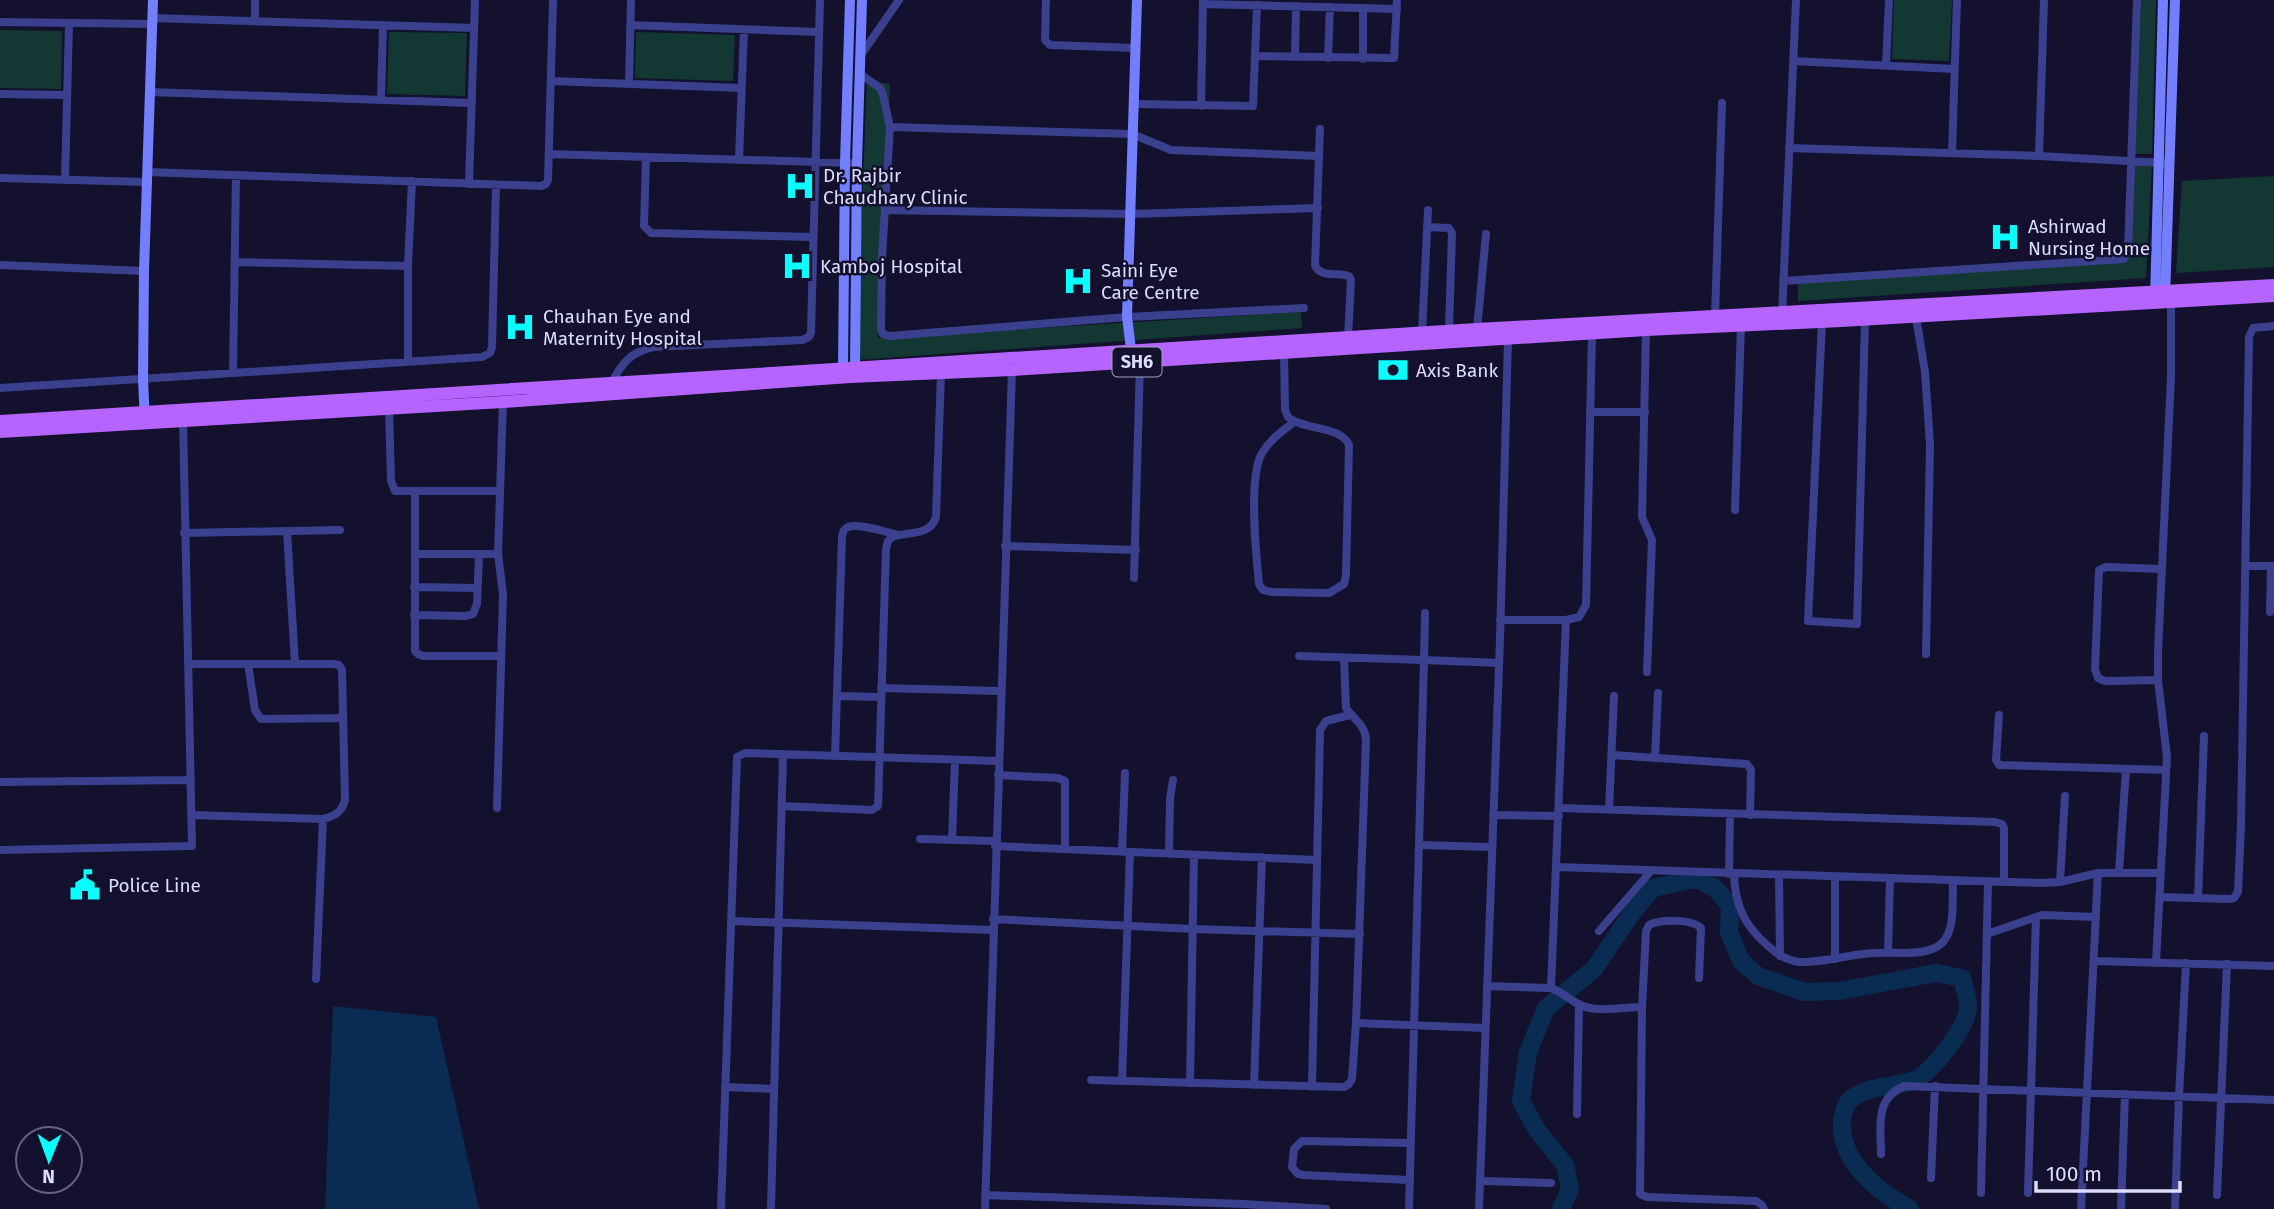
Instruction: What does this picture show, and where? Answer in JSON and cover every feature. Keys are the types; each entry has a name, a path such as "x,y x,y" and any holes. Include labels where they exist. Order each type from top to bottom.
{"main road":[{"name":"SH6","path":"183,416 612,382 1284,352 1592,334 1714,321 1741,325 1781,318 1822,322 1916,317 2274,285"},
{"name":"SH6","path":"0,421 145,418 503,402 849,371 942,373 1012,370 1348,337 1477,329 1781,318 2162,297 2274,296"},
{"name":"SH6","path":"0,432 145,418"}],"street":[{"path":"145,418 144,271 153,0"},
{"path":"255,0 255,21"},
{"path":"469,184 475,0"},
{"path":"0,178 65,180 236,175 541,186 546,184 549,154 553,0"},
{"path":"629,84 631,0"},
{"path":"612,382 620,366 641,350 653,347 802,340 811,332 820,0"},
{"path":"849,371 845,163 850,0"},
{"path":"849,371 862,0"},
{"path":"1046,0 1045,40 1050,45 1135,48"},
{"path":"1134,578 1135,358 1127,317 1137,0"},
{"path":"1781,318 1796,0"},
{"path":"1886,65 1889,0"},
{"path":"1952,153 1957,0"},
{"path":"2039,156 2044,0"},
{"path":"1783,281 2124,259 2128,251 2137,0"},
{"path":"2156,962 2167,747 2158,680 2171,377 2162,297 2158,162 2163,0"},
{"path":"2162,297 2170,164 2175,0"},
{"path":"861,56 897,1"},
{"path":"1201,106 1203,2 1363,8 1397,4 1394,58 1255,56"},
{"path":"1133,104 1253,106 1257,5"},
{"path":"1295,57 1296,6"},
{"path":"1328,58 1330,7"},
{"path":"1363,8 1363,59"},
{"path":"0,22 255,21 474,28"},
{"path":"65,180 69,23"},
{"path":"381,100 383,25"},
{"path":"631,25 819,32"},
{"path":"739,159 744,29"},
{"path":"1793,61 1954,69"},
{"path":"860,74 880,88 890,127 884,210 883,334 889,336 1127,317 1304,308"},
{"path":"551,81 741,88"},
{"path":"150,92 471,103"},
{"path":"0,94 67,95"},
{"path":"1714,321 1722,103"},
{"path":"890,127 1132,134 1171,150 1320,156"},
{"path":"1320,129 1315,265 1322,273 1349,276 1351,280 1348,337"},
{"path":"1789,148 2039,156 2170,164"},
{"path":"549,154 857,163"},
{"path":"646,157 644,226 651,233 812,237"},
{"path":"233,373 236,175"},
{"path":"408,361 408,266 412,181"},
{"path":"0,388 482,356 490,352 492,347 496,185"},
{"path":"884,210 1131,214 1318,208"},
{"path":"1422,333 1428,210"},
{"path":"1427,227 1449,228 1452,233 1449,331"},
{"path":"1477,329 1486,234"},
{"path":"234,262 408,266"},
{"path":"0,265 144,271"},
{"path":"1916,317 1925,372 1930,444 1926,654"},
{"path":"1822,322 1808,621 1857,624 1865,320"},
{"path":"1735,510 1741,325"},
{"path":"2159,897 2230,899 2238,892 2249,337 2253,328 2274,326"},
{"path":"1646,330 1642,517 1652,540 1647,672"},
{"path":"1500,620 1566,620 1579,617 1586,605 1592,334"},
{"path":"1479,1209 1508,339"},
{"path":"1284,352 1285,410 1288,417 1294,422 1340,434 1349,445 1346,575 1344,583 1329,593 1272,592 1263,590 1259,584 1255,489 1257,467 1262,453 1274,438 1294,422"},
{"path":"985,1209 1012,370"},
{"path":"782,806 875,809 878,802 886,549 888,541 898,535 928,529 934,524 942,373"},
{"path":"497,808 503,594 498,554 503,402"},
{"path":"389,408 392,487 395,491 500,491"},
{"path":"1590,412 1645,412"},
{"path":"0,850 192,845 183,416"},
{"path":"415,491 414,644 418,654 500,656"},
{"path":"835,756 841,547 844,530 856,526 898,535"},
{"path":"184,533 340,530"},
{"path":"287,531 295,664"},
{"path":"1005,546 1136,550"},
{"path":"415,554 498,554"},
{"path":"414,615 473,614 476,610 479,554"},
{"path":"2158,680 2105,681 2098,678 2095,669 2099,570 2106,566 2161,569"},
{"path":"2245,566 2272,566 2270,612"},
{"path":"415,587 477,588"},
{"path":"1409,1209 1425,613"},
{"path":"1555,989 1566,620"},
{"path":"1299,656 1499,663"},
{"path":"1091,1080 1312,1087 1349,1084 1354,1072 1366,740 1363,726 1350,715 1344,700 1344,659"},
{"path":"188,664 339,665 342,670 345,800 343,808 335,816 323,819 191,815"},
{"path":"248,664 255,710 261,719 343,718"},
{"path":"837,696 881,692 1001,691"},
{"path":"1654,757 1658,693"},
{"path":"1609,810 1615,696"},
{"path":"1312,1087 1320,730 1326,720 1350,715"},
{"path":"1999,715 1996,760 1999,765 2166,770"},
{"path":"2197,898 2204,736"},
{"path":"721,1209 737,757 744,753 998,761"},
{"path":"771,1209 783,755"},
{"path":"1612,755 1747,764 1751,770 1750,815"},
{"path":"952,840 955,760"},
{"path":"2119,872 2126,769"},
{"path":"1122,1081 1129,926 1125,773"},
{"path":"998,775 1065,780 1065,849"},
{"path":"0,782 191,780"},
{"path":"1169,853 1169,811 1173,780"},
{"path":"2060,882 2065,796"},
{"path":"1493,815 1609,810 1995,822 2002,824 2004,828 2004,882"},
{"path":"1730,814 1732,874 1736,895 1748,925 1780,956 1802,962 1888,952 1922,951 1936,947 1942,943 1950,928 1953,881"},
{"path":"316,979 323,819"},
{"path":"920,839 1065,849 1317,860"},
{"path":"1420,845 1492,848"},
{"path":"1190,1083 1194,855"},
{"path":"1254,1085 1262,858"},
{"path":"1557,867 1988,882 2060,882 2098,873 2160,873"},
{"path":"1599,931 1651,871"},
{"path":"2081,1209 2098,873"},
{"path":"1779,875 1780,956"},
{"path":"1835,877 1835,958"},
{"path":"1888,952 1890,878"},
{"path":"1981,1193 1988,882"},
{"path":"1987,934 2036,917 2066,914 2096,916"},
{"path":"2028,1194 2036,917"},
{"path":"993,919 1192,929 1360,933"},
{"path":"731,921 993,930"},
{"path":"1699,978 1701,934 1698,925 1654,922 1648,925 1642,1007 1640,1194 1647,1197 1756,1201 1764,1209"},
{"path":"2094,961 2274,966"},
{"path":"2175,1209 2186,963"},
{"path":"2217,1195 2227,964"},
{"path":"1487,986 1555,989 1579,1004 1598,1008 1642,1007"},
{"path":"1577,1114 1579,1004"},
{"path":"1356,1023 1485,1028"},
{"path":"1881,1154 1881,1118 1886,1097 1893,1090 1904,1086 2274,1100"},
{"path":"1931,1178 1935,1086"},
{"path":"724,1087 774,1089"},
{"path":"2121,1209 2125,1094"},
{"path":"1409,1143 1302,1141 1294,1149 1292,1167 1298,1174 1303,1175 1409,1180"},
{"path":"1480,1181 1551,1183"},
{"path":"985,1195 1118,1204 1326,1209"},
{"path":"1023,1197 1023,1209"},
{"path":"1058,1198 1058,1209"}],"green space":[{"path":"1894,0 1952,0 1949,61 1892,59"},
{"path":"2141,0 2156,0 2152,154 2135,154"},
{"path":"0,30 62,31 61,89 0,88"},
{"path":"389,32 467,33 465,96 387,94"},
{"path":"636,32 735,35 733,81 635,78"},
{"path":"867,80 890,84 878,338 1301,312 1302,328 856,360"},
{"path":"2135,163 2152,163 2146,278 1798,301 1798,276 2131,257"},
{"path":"2274,176 2274,267 2176,273 2182,181"}],"water":[{"path":"333,1006 436,1017 479,1209 325,1209"}],"waterway":[{"path":"1561,1209 1570,1189 1565,1165 1537,1130 1521,1101 1528,1052 1546,1008 1594,969 1632,913 1653,888 1695,879 1715,888 1730,906 1729,932 1741,961 1758,976 1804,992 1839,991 1936,973 1962,978 1968,1002 1966,1017 1955,1038 1939,1059 1915,1080 1872,1089 1856,1096 1847,1103 1843,1113 1843,1136 1854,1162 1885,1194 1910,1209"}],"place":[{"name":"Dr. Rajbir Chaudhary Clinic","path":"800,186"},
{"name":"Ashirwad Nursing Home","path":"2005,237"},
{"name":"Kamboj Hospital","path":"797,266"},
{"name":"Saini Eye Care Centre","path":"1078,281"},
{"name":"Chauhan Eye and Maternity Hospital","path":"520,327"},
{"name":"Axis Bank","path":"1393,370"},
{"name":"Police Line","path":"85,885"}]}
